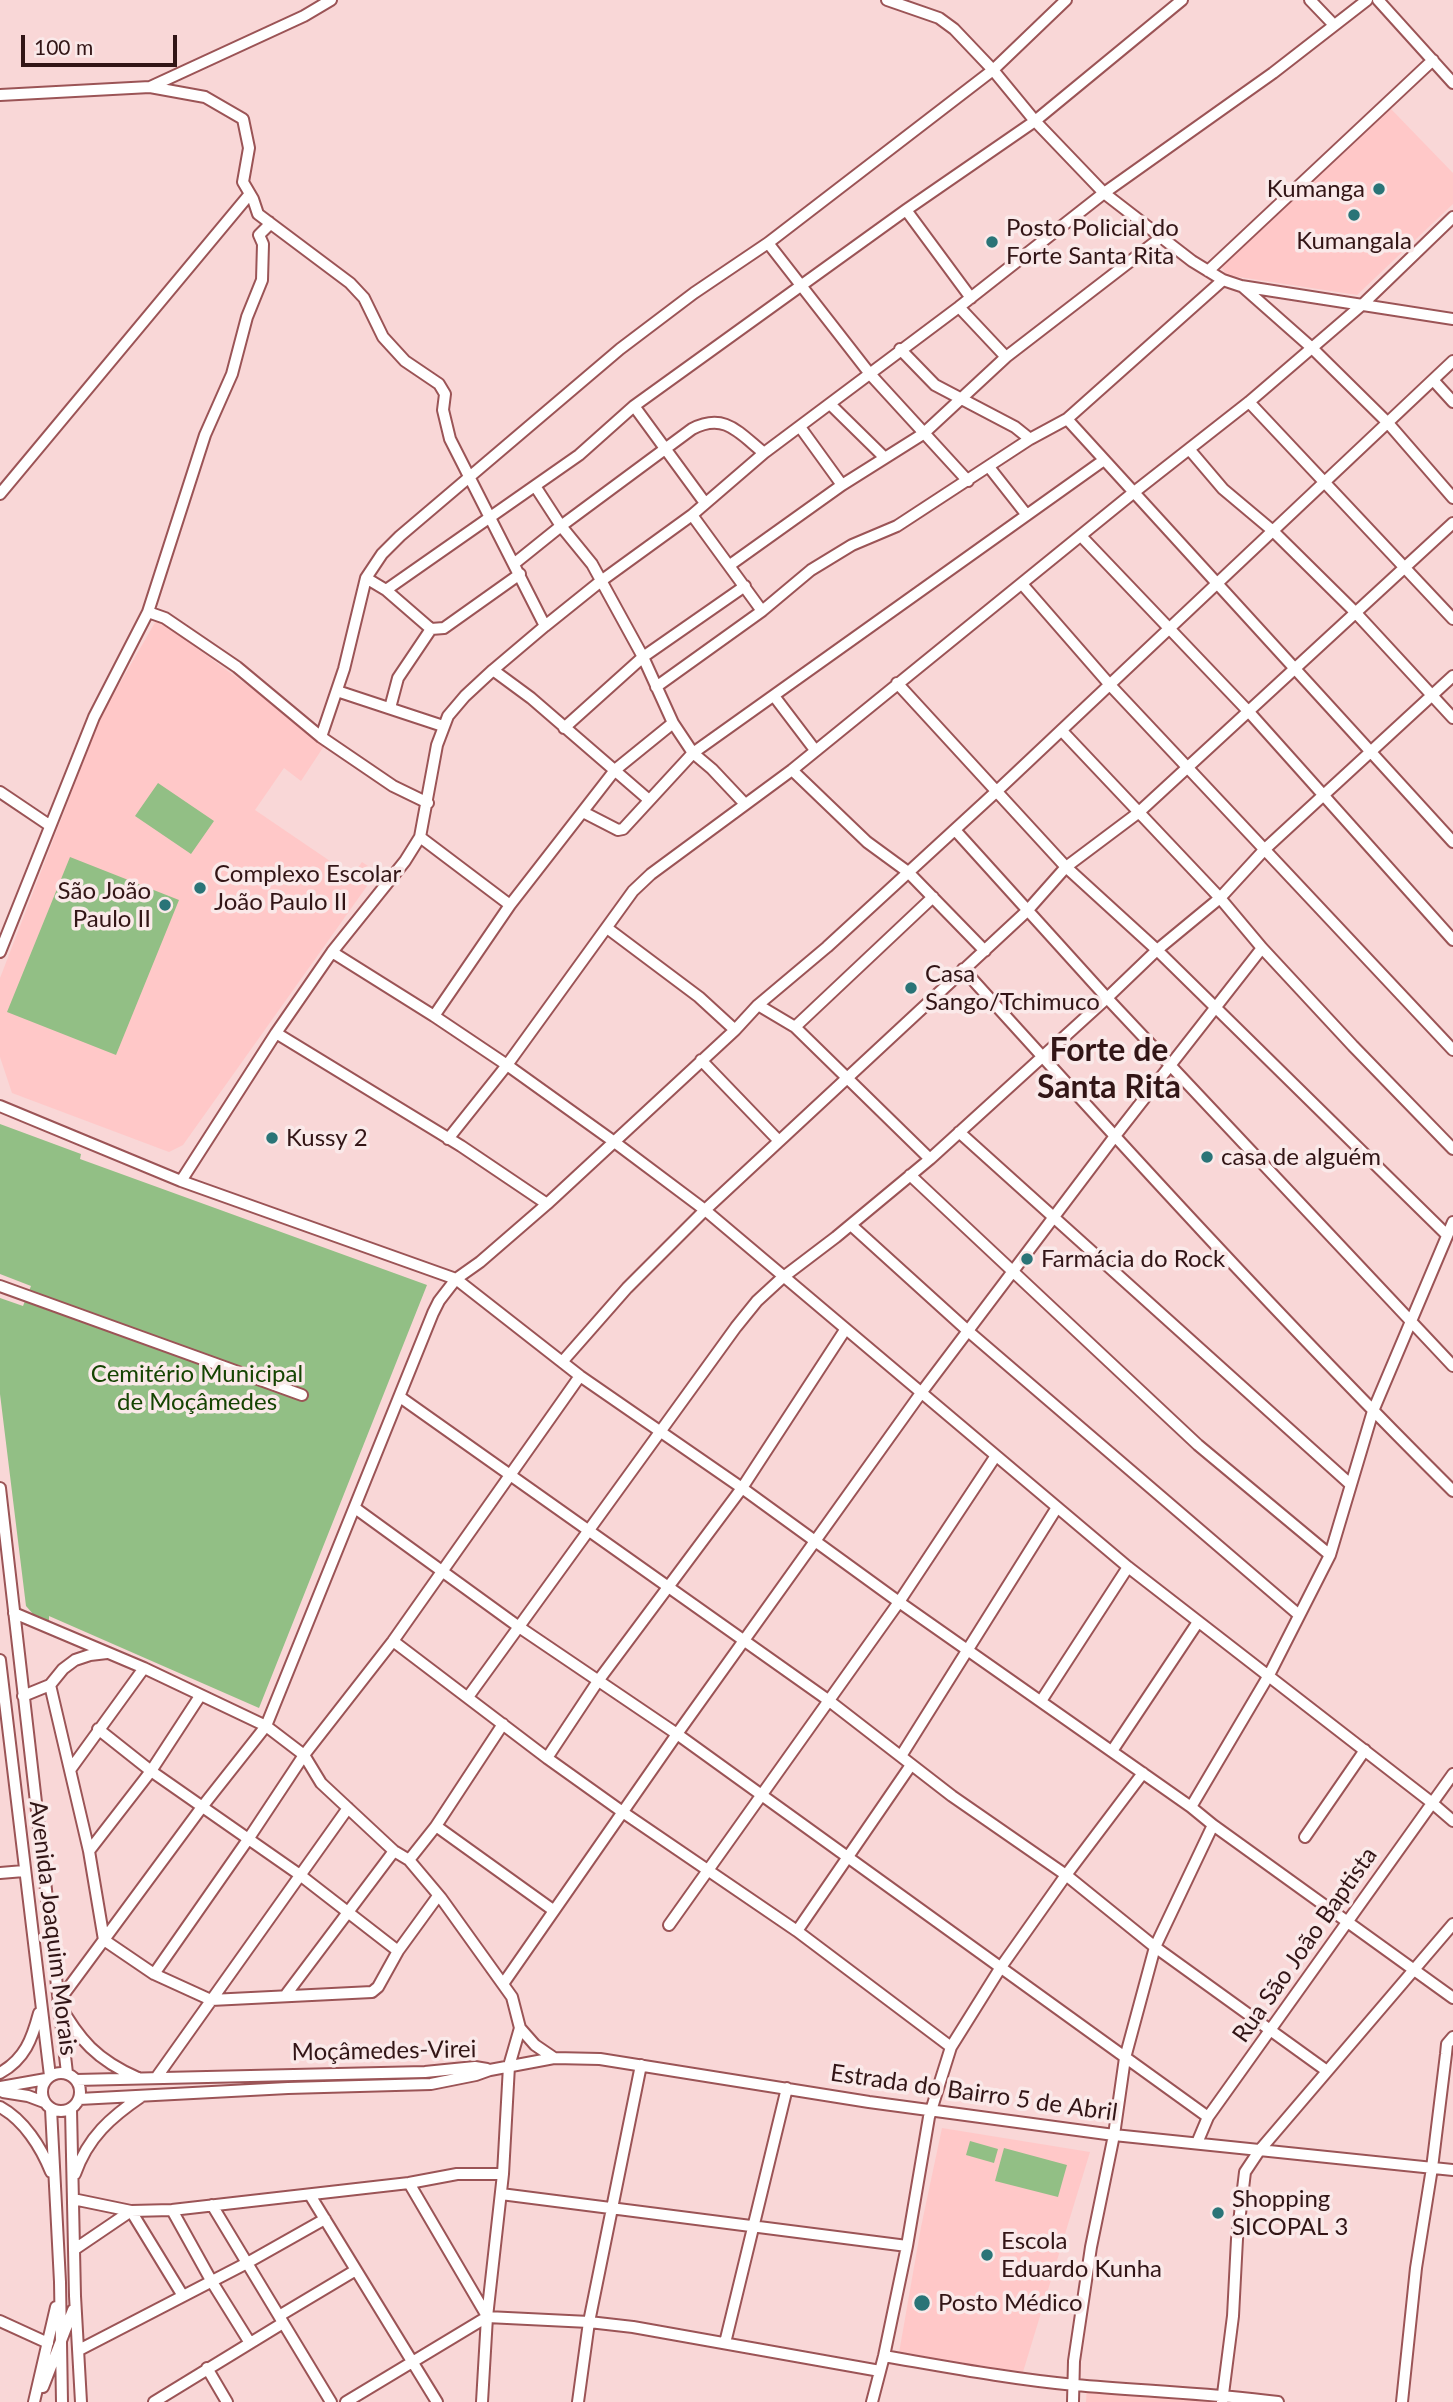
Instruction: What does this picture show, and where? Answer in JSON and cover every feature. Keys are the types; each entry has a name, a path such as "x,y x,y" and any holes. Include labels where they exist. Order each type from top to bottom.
{"street":[{"path":"149,87 331,0"},
{"path":"887,0 939,18 962,37 993,69 1035,121 1104,193 1223,280 1241,286 1453,319"},
{"path":"321,737 337,691 366,578 382,554 400,536 620,349 694,293 768,243 993,69 1066,0"},
{"path":"386,590 579,455 634,406 801,285 1035,121 1182,0"},
{"path":"1310,0 1334,25"},
{"path":"181,1181 332,952 405,861 420,837 443,726 465,696 545,626 601,581 692,515 764,453 971,298 1104,193 1273,73 1367,0"},
{"path":"1378,0 1453,83"},
{"path":"1208,271 1433,60"},
{"path":"0,95 149,87 205,97 243,119 249,148 243,182 258,214 350,283 364,298 383,337 390,345 405,361 439,384 445,394 443,410 450,439 545,626"},
{"path":"0,494 249,195"},
{"path":"906,210 971,298"},
{"path":"448,1139 507,1065 633,891 651,874 792,770 1133,493 1250,402 1363,304 1453,218"},
{"path":"0,951 94,717 148,611 205,435 232,374 247,317 262,280 263,244 259,235 269,222"},
{"path":"730,565 842,485 923,434 1006,357 1163,236"},
{"path":"768,243 870,374 968,481"},
{"path":"656,687 762,611 833,555 897,526 1030,439 1067,419 1223,280"},
{"path":"1241,286 1312,348 1388,423 1453,498"},
{"path":"959,307 1006,357"},
{"path":"900,349 935,385 1015,427 1030,439"},
{"path":"138,2078 117,2069 89,2048 73,2030 58,2002 202,1807 266,1726 439,1301 456,1279 480,1262 547,1204 735,1030 758,1005 827,947 1062,731 1453,361"},
{"path":"1433,380 1453,402"},
{"path":"1250,402 1453,619"},
{"path":"830,404 886,458"},
{"path":"634,406 705,503"},
{"path":"1067,419 1453,842"},
{"path":"515,563 561,526 705,422 714,421 729,425 764,453"},
{"path":"800,427 842,485"},
{"path":"1189,449 1223,489 1273,531 1355,612 1453,718"},
{"path":"583,812 621,830 693,753 1104,460"},
{"path":"989,467 1026,514"},
{"path":"535,486 561,526 592,564 643,657 673,723 693,753 745,804"},
{"path":"692,515 762,611"},
{"path":"562,1362 627,1288 705,1210 985,951 1027,911 1066,867 1138,813 1453,523"},
{"path":"1080,536 1249,712 1453,940"},
{"path":"366,578 386,590 431,629 444,628 520,574"},
{"path":"1022,584 1110,685 1453,1050"},
{"path":"564,728 643,657 745,586"},
{"path":"148,611 165,618 237,667 321,737 393,786 428,803"},
{"path":"390,708 398,678 431,629"},
{"path":"493,670 531,698 649,800"},
{"path":"468,1697 757,1301 930,1159 1107,999 1157,950 1220,898 1265,849 1453,676"},
{"path":"897,683 1066,867 1157,950 1447,1235"},
{"path":"337,691 443,726"},
{"path":"774,696 815,750"},
{"path":"434,1016 510,905 615,770 673,723"},
{"path":"1062,731 1220,898 1262,948 1453,1149"},
{"path":"792,770 867,842 908,872 985,951"},
{"path":"0,792 49,825"},
{"path":"955,830 1107,999 1453,1366"},
{"path":"420,837 510,905"},
{"path":"795,1027 933,897"},
{"path":"607,928 699,997 735,1030"},
{"path":"503,1984 677,1734 921,1393 1170,1064 1262,948"},
{"path":"332,952 507,1065 705,1210 1056,1509 1453,1822"},
{"path":"963,969 1115,1136 1373,1411 1453,1491"},
{"path":"758,1005 795,1027 930,1159"},
{"path":"276,1034 448,1139 547,1204"},
{"path":"701,1060 779,1141"},
{"path":"0,1106 181,1181 456,1279 580,1376 1191,1807 1453,1998"},
{"path":"959,1132 1350,1485"},
{"path":"910,1175 1198,1445 1330,1555"},
{"path":"1191,1807 1269,1675 1330,1555 1373,1411 1453,1222"},
{"path":"850,1224 968,1331 1299,1615"},
{"path":"0,1286 302,1395"},
{"path":"547,1758 598,1681 742,1488 845,1330"},
{"path":"154,1973 304,1755 393,1640 580,1376"},
{"path":"400,1396 828,1700 952,1796 1066,1875 1155,1947 1327,2071"},
{"path":"669,1925 898,1602 995,1457"},
{"name":"Avenida Joaquim Morais","path":"0,1488 58,2002 71,2077"},
{"path":"355,1508 519,1627 677,1734 1209,2117"},
{"path":"901,1756 1056,1509"},
{"path":"1041,1701 1128,1567"},
{"path":"14,1613 144,1668 266,1726 304,1755 321,1783 394,1851 409,1860 512,1997 520,2028 534,2045 554,2058"},
{"path":"1112,1751 1198,1622"},
{"path":"393,1640 547,1758 797,1931 951,2047"},
{"path":"23,1696 50,1685 63,1669 75,1660 110,1653"},
{"name":"Avenida Joaquim Morais","path":"0,1660 48,2077"},
{"path":"70,1770 144,1668"},
{"path":"50,1685 89,1852 104,1940 154,1973 211,2000 372,1992 378,1987 398,1951 438,1896"},
{"path":"89,1852 151,1771 200,1696"},
{"path":"409,1860 436,1826 503,1724"},
{"path":"98,1729 151,1771 300,1875 398,1951"},
{"path":"1305,1838 1365,1750"},
{"path":"797,1931 911,1765"},
{"path":"872,2402 884,2356 932,2110 951,2047 1001,1967 1143,1773"},
{"name":"Rua São João Baptista","path":"1197,2143 1209,2117 1453,1774"},
{"path":"156,2078 348,1808"},
{"path":"1073,2402 1074,2361 1091,2247 1114,2135 1125,2058 1155,1947 1213,1825"},
{"path":"436,1826 553,1910"},
{"path":"285,1996 346,1911 394,1851"},
{"path":"0,1873 24,1871"},
{"path":"1222,2398 1233,2316 1237,2239 1245,2172 1259,2151 1453,1924"},
{"path":"0,2073 18,2058 31,2040 40,2007"},
{"path":"482,2402 487,2317 503,2174 509,2066 520,2028"},
{"path":"1402,2402 1416,2267 1432,2168 1447,2044 1453,2037"},
{"name":"Estrada do Bairro 5 de Abril","path":"490,2070 554,2058 600,2059 869,2102 1114,2135 1453,2170"},
{"path":"578,2402 589,2322 641,2064"},
{"name":"Moçâmedes-Virei","path":"71,2077 156,2078 425,2072 475,2067 490,2070"},
{"name":"Moçâmedes-Virei","path":"79,2099 431,2084 490,2070"},
{"path":"48,2077 41,2091 48,2106 55,2182 62,2402"},
{"path":"48,2077 71,2077 80,2092 79,2099 71,2109 60,2112 28,2096 0,2090 48,2077"},
{"path":"725,2343 787,2088"},
{"path":"73,2180 81,2156 95,2135 115,2115 143,2095"},
{"path":"0,2106 29,2131 47,2160 55,2182"},
{"path":"71,2109 75,2296 81,2402"},
{"path":"73,2199 131,2211 172,2210 409,2183 457,2174 503,2174"},
{"path":"409,2183 487,2317"},
{"path":"501,2194 906,2246"},
{"path":"310,2195 437,2402"},
{"path":"212,2205 331,2402"},
{"path":"172,2210 250,2343"},
{"path":"75,2249 131,2211"},
{"path":"131,2211 183,2296"},
{"path":"79,2350 247,2263 325,2219"},
{"path":"154,2402 250,2343 356,2270"},
{"path":"35,2402 60,2284"},
{"path":"35,2402 61,2344 75,2296"},
{"path":"346,2402 487,2317 589,2322 880,2371"},
{"path":"0,2321 48,2343"},
{"path":"884,2356 984,2374 1074,2385 1278,2402"},
{"path":"207,2368 227,2402"}],"shaded area":[{"name":"Kumanga","path":"1391,109 1453,173 1453,204 1357,295 1226,275 1222,267"},
{"name":"Complexo Escolar João Paulo II","path":"157,619 326,743 301,781 284,768 255,810 352,876 362,862 377,872 183,1145 169,1152 12,1093 0,1057 0,978 101,716"},
{"name":"Escola Eduardo Kunha","path":"942,2128 1090,2152 1023,2372 899,2353"},
{"path":"1087,2385 1208,2393 1207,2402 1086,2402"}],"green space":[{"path":"158,783 214,821 191,854 135,816"},
{"path":"70,857 179,900 116,1055 7,1012"},
{"name":"Cemitério Municipal de Moçâmedes","path":"0,1124 81,1154 80,1159 427,1285 259,1708 49,1616 49,1621 33,1614 26,1606 0,1394 0,1298 23,1306 31,1286 0,1274"},
{"path":"970,2141 998,2149 994,2163 966,2155"},
{"path":"1004,2148 1067,2165 1058,2197 995,2181"}],"place":[{"name":"Kumanga","path":"1379,189"},
{"name":"Kumangala","path":"1354,215"},
{"name":"Posto Policial do Forte Santa Rita","path":"992,242"},
{"name":"Complexo Escolar João Paulo II","path":"200,888"},
{"name":"São João Paulo II","path":"165,905"},
{"name":"Casa Sango/Tchimuco","path":"911,988"},
{"name":"Kussy 2","path":"272,1138"},
{"name":"casa de alguém","path":"1207,1157"},
{"name":"Farmácia do Rock","path":"1027,1259"},
{"name":"Shopping SICOPAL 3","path":"1218,2213"},
{"name":"Escola Eduardo Kunha","path":"987,2255"},
{"name":"Posto Médico","path":"922,2303"}],"district":[{"name":"Forte de Santa Rita","path":"1109,1070"}]}
